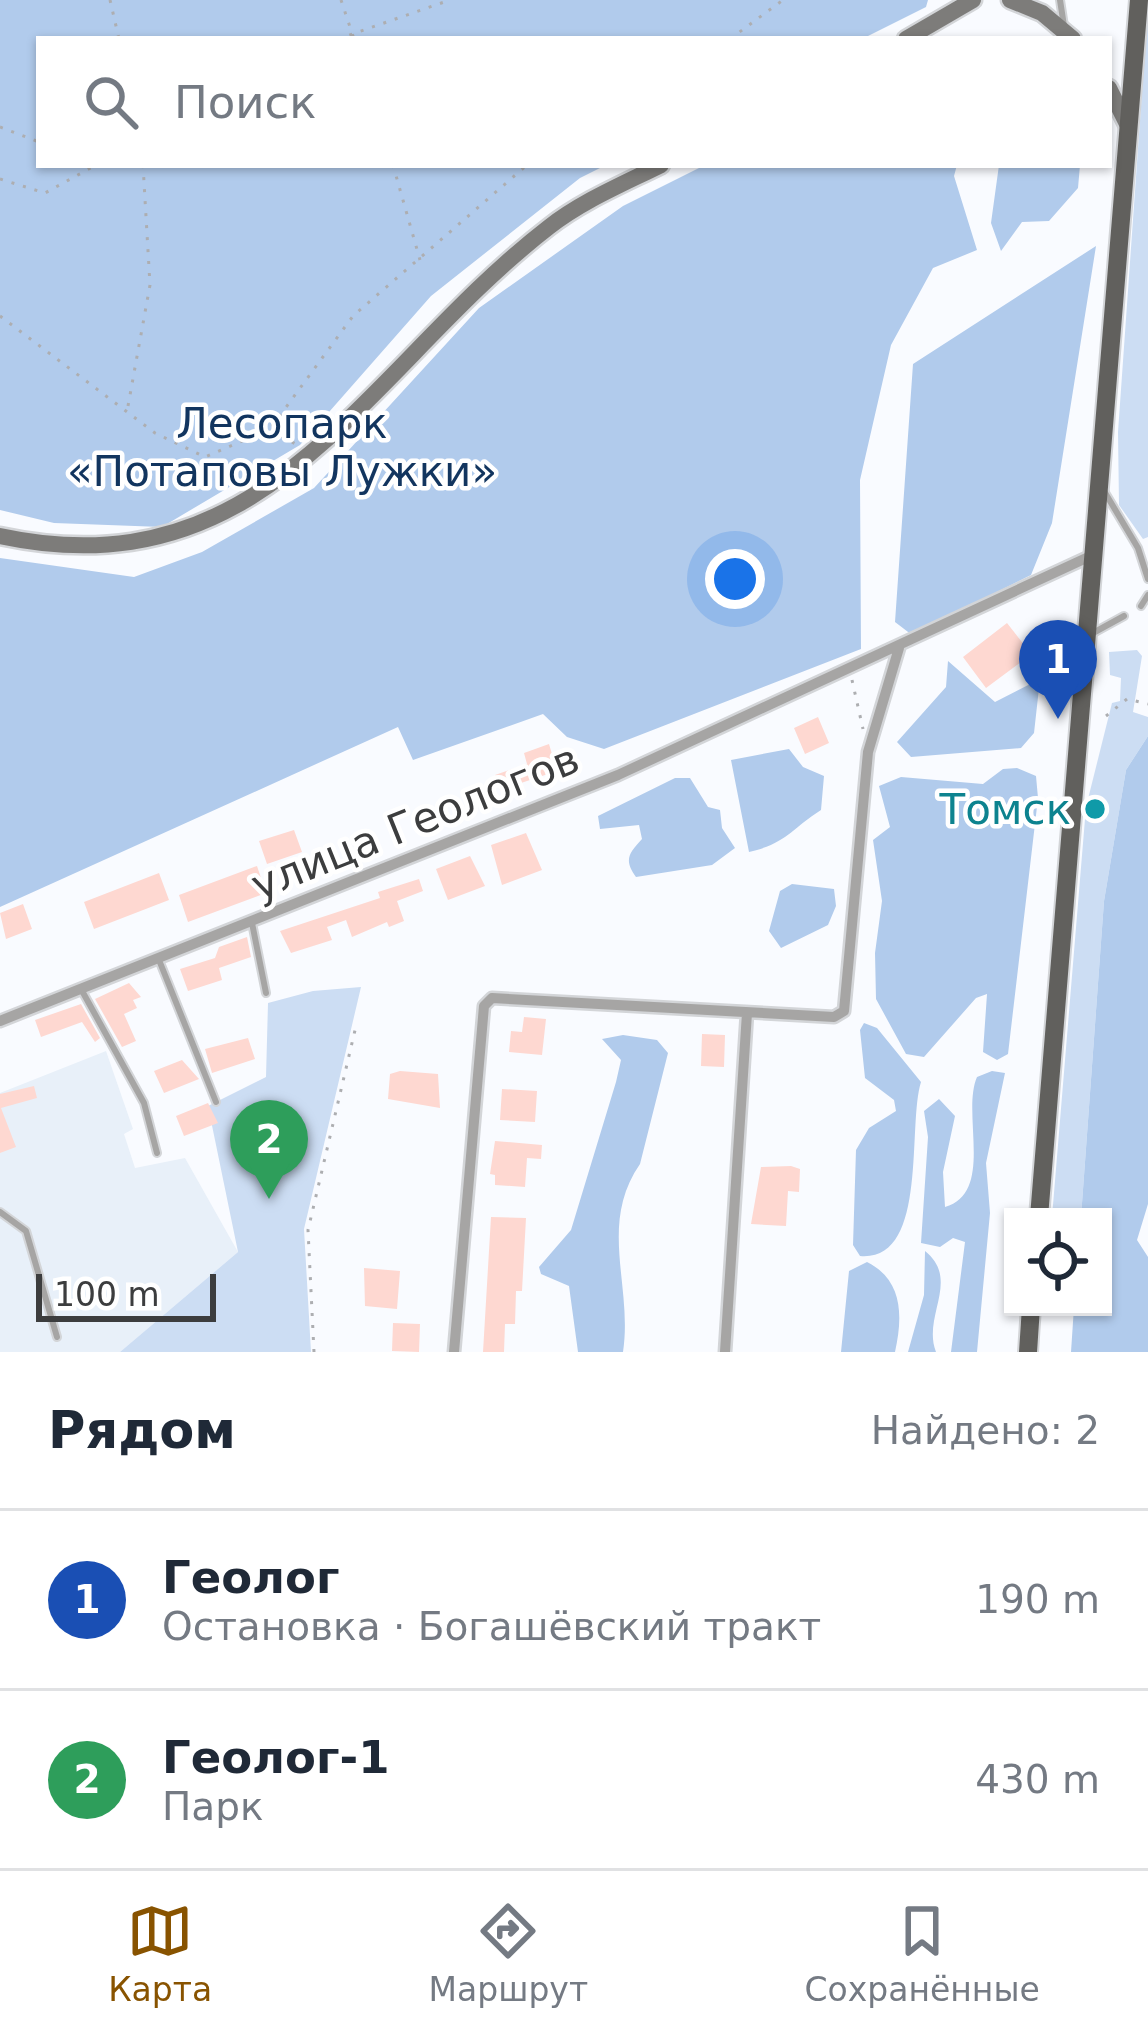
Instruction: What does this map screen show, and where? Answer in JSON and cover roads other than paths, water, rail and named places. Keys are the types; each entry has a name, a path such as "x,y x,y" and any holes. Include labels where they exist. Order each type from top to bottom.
{"main road":[{"path":"1040,1208 1139,0"},
{"path":"1028,1352 1030,1316"}],"street":[{"path":"912,36 973,0"},
{"path":"938,22 1014,1 1045,6 1068,34"},
{"path":"1112,84 1132,78"},
{"path":"1112,92 1127,124"},
{"path":"0,536 89,549 176,535 217,520 306,454 552,224 655,168"},
{"name":"улица Геологов","path":"0,1021 618,775 850,672 1095,554"},
{"path":"454,1352 484,1006 492,998 834,1017 847,1008 868,752 899,648"},
{"path":"725,1352 748,1013"}],"lane":[{"path":"1060,0 1068,34"},
{"path":"1101,486 1138,548 1148,579"},
{"path":"1141,606 1148,595"},
{"path":"1089,634 1124,616"},
{"path":"252,923 266,993"},
{"path":"159,960 216,1102"},
{"path":"81,989 144,1103 157,1153"},
{"path":"0,1212 26,1231 57,1337"}],"place":[{"name":"Геолог","path":"1058,719"},
{"name":"Томск","path":"1095,809"},
{"name":"Геолог-1","path":"269,1199"}],"park label":[{"name":"Лесопарк «Потаповы Лужки»","path":"282,447"}]}
